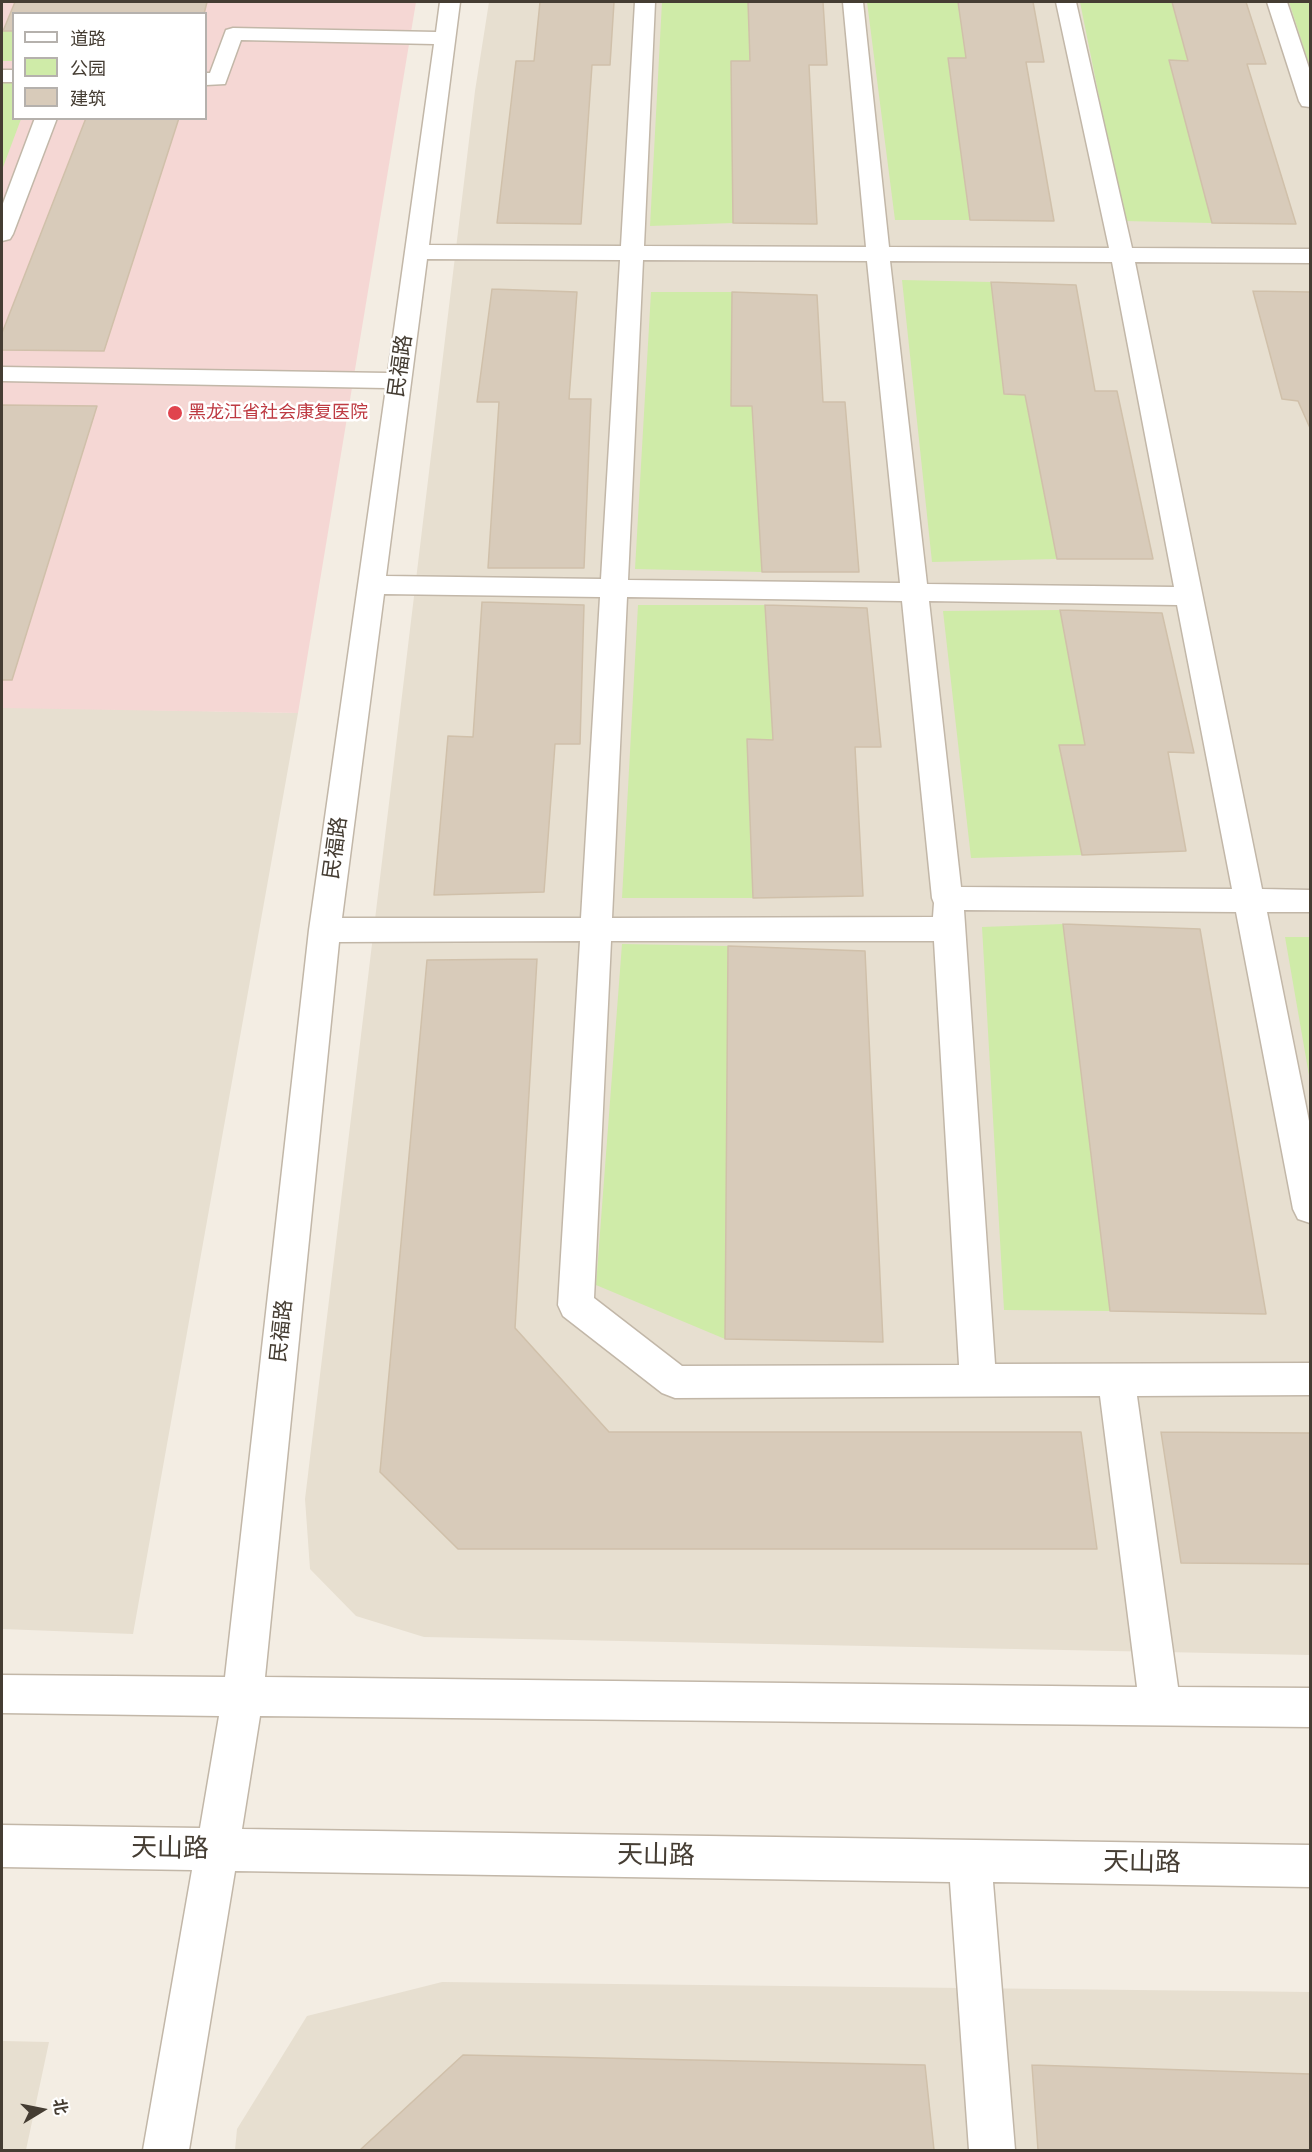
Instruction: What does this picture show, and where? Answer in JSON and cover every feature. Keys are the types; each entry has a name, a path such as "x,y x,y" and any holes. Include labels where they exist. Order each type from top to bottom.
{"street":[{"name":"民福路","path":"166,2151 243,1696 325,930 450,2"},
{"path":"645,2 598,928 576,1305 675,1382 1311,1379"},
{"path":"853,2 948,914 978,1381"},
{"path":"1066,2 1122,255 1311,1209"},
{"path":"1277,2 1311,101"},
{"path":"207,80 218,80 233,34 445,38"},
{"path":"2,234 45,120"},
{"path":"416,252 1311,256"},
{"path":"2,374 399,381"},
{"path":"371,585 1191,597"},
{"path":"325,930 598,928 1250,900 1311,901"},
{"path":"1116,1380 1160,1706"},
{"path":"2,1694 1311,1708"},
{"name":"天山路","path":"2,1846 1311,1866"},
{"path":"970,1860 992,2151"}],"shaded area":[{"name":"黑龙江省社会康复医院","path":"2,2 416,2 298,713 2,708"},
{"path":"489,2 1310,2 1310,1655 424,1637 356,1616 310,1569 305,1499 475,91"},
{"path":"2,707 298,713 133,1634 2,1629"},
{"path":"442,1982 1310,1992 1310,2150 235,2150 237,2129 307,2016"},
{"path":"2,2041 49,2042 26,2150 2,2150"}],"green space":[{"path":"662,2 748,2 750,61 731,61 733,223 650,226"},
{"path":"867,2 958,2 966,58 948,59 970,220 895,220"},
{"path":"1080,2 1172,2 1188,61 1169,61 1212,223 1124,221"},
{"path":"1289,2 1310,2 1310,67"},
{"path":"2,31 12,31 12,61 2,61"},
{"path":"2,81 12,81 12,120 21,120 2,170"},
{"path":"902,280 991,282 1004,394 1025,395 1057,559 932,562"},
{"path":"651,292 732,292 731,405 752,406 762,572 635,569"},
{"path":"638,605 765,605 773,740 747,740 753,898 622,898"},
{"path":"1060,610 1085,745 1059,746 1082,855 971,858 943,611"},
{"path":"1063,924 1110,1311 1004,1310 982,927"},
{"path":"1285,937 1310,937 1310,1081"},
{"path":"622,944 728,946 725,1339 596,1285"}],"building":[{"path":"15,2 207,2 204,12 12,12 12,31 3,31"},
{"path":"540,2 614,2 610,65 592,65 581,224 497,223 516,61 534,61"},
{"path":"748,2 823,2 827,65 809,65 817,224 733,223 731,61 750,61"},
{"path":"958,2 1033,2 1044,62 1026,62 1054,221 970,220 948,58 966,58"},
{"path":"1172,2 1246,2 1266,64 1247,64 1296,224 1212,223 1169,60 1188,61"},
{"path":"85,120 178,120 104,351 2,350 2,333"},
{"path":"991,282 1076,285 1095,391 1117,391 1153,559 1057,559 1025,395 1004,394"},
{"path":"492,289 577,292 569,399 591,399 584,568 488,568 499,402 477,402"},
{"path":"1253,291 1310,292 1310,428 1298,401 1282,399"},
{"path":"732,292 817,295 823,402 845,402 859,572 762,572 752,406 731,406"},
{"path":"2,405 97,406 12,680 2,680"},
{"path":"482,602 584,605 580,744 555,744 544,892 434,895 448,736 473,737"},
{"path":"765,605 867,608 881,747 855,747 863,896 753,898 747,739 773,740"},
{"path":"1060,610 1162,613 1194,753 1168,752 1186,851 1082,855 1059,745 1085,745"},
{"path":"1063,924 1200,929 1266,1314 1110,1311"},
{"path":"728,946 865,951 883,1342 725,1339"},
{"path":"537,959 515,1328 609,1432 1081,1432 1097,1549 458,1549 380,1472 427,960"},
{"path":"1161,1432 1310,1433 1310,1564 1181,1563"},
{"path":"463,2055 925,2065 934,2150 360,2150"},
{"path":"1032,2065 1310,2074 1310,2150 1038,2150"}],"place":[{"name":"黑龙江省社会康复医院","path":"175,413"}]}
